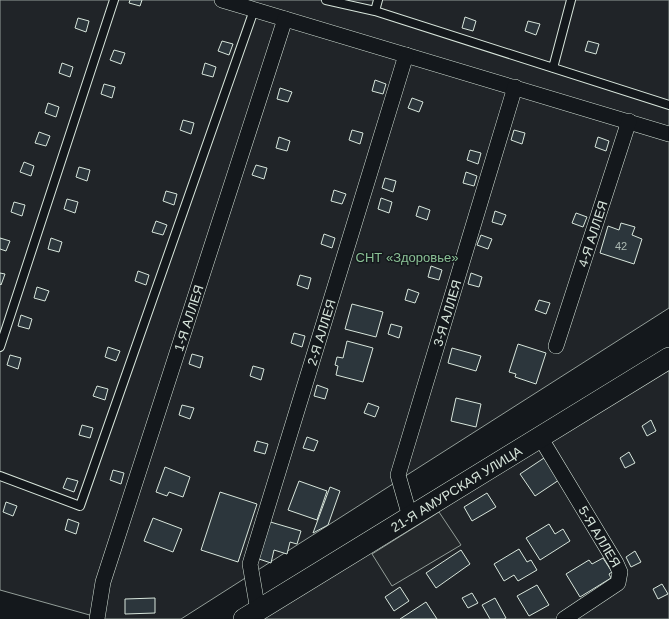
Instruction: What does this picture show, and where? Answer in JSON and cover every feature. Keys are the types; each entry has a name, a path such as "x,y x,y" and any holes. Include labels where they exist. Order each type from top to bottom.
{"main road":[{"name":"21-Я АМУРСКАЯ УЛИЦА","path":"251,615 669,358"}],"street":[{"path":"222,0 669,134"},
{"name":"1-Я АЛЛЕЯ","path":"97,619 106,574 284,19"},
{"name":"2-Я АЛЛЕЯ","path":"251,615 250,564 406,55"},
{"name":"3-Я АЛЛЕЯ","path":"410,517 398,476 515,87"},
{"name":"4-Я АЛЛЕЯ","path":"556,346 628,121"},
{"name":"5-Я АЛЛЕЯ","path":"540,437 620,572 618,583 564,619"}],"lane":[{"path":"0,347 114,0"},
{"path":"326,0 375,11 669,105"},
{"path":"375,11 378,0"},
{"path":"553,68 571,0"},
{"path":"0,476 80,506 254,10"}],"green space":[{"name":"СНТ «Здоровье»","path":"0,0 669,0 669,308 181,619 104,619 0,590"},
{"path":"669,362 669,619 263,619"}],"shaded area":[{"path":"439,512 461,545 392,586 372,554"}],"building":[{"path":"130,0 142,0 140,6 129,3"},
{"path":"465,17 476,21 473,31 462,28"},
{"path":"78,18 89,21 86,32 75,28"},
{"path":"528,21 540,24 536,35 525,31"},
{"path":"222,41 233,44 229,55 218,51"},
{"path":"588,41 599,44 596,54 585,51"},
{"path":"114,50 125,53 121,64 110,60"},
{"path":"62,63 73,67 70,77 59,73"},
{"path":"205,63 216,67 213,77 202,74"},
{"path":"375,80 386,84 383,94 372,91"},
{"path":"104,84 115,87 112,98 101,94"},
{"path":"280,88 292,92 288,102 277,99"},
{"path":"412,98 423,102 419,112 408,108"},
{"path":"48,103 59,107 56,117 45,113"},
{"path":"183,120 194,123 191,134 180,130"},
{"path":"352,130 363,133 360,144 349,140"},
{"path":"514,130 525,133 522,144 511,140"},
{"path":"39,132 50,136 46,146 35,143"},
{"path":"279,137 290,141 287,151 276,148"},
{"path":"598,137 609,141 606,151 595,147"},
{"path":"470,150 481,153 478,164 467,160"},
{"path":"24,162 34,166 31,176 20,172"},
{"path":"256,165 267,168 264,179 252,175"},
{"path":"79,167 90,170 87,181 76,177"},
{"path":"466,172 477,176 474,186 463,183"},
{"path":"385,178 396,181 393,192 382,188"},
{"path":"334,190 346,194 342,204 331,201"},
{"path":"166,191 177,194 174,205 163,201"},
{"path":"381,198 392,202 389,213 378,209"},
{"path":"67,199 78,202 75,213 64,209"},
{"path":"14,202 25,205 22,216 11,212"},
{"path":"419,206 430,210 427,220 416,216"},
{"path":"495,211 506,215 502,225 492,222"},
{"path":"576,213 587,217 583,227 572,223"},
{"path":"156,221 167,225 163,235 152,232"},
{"path":"621,223 635,227 632,235 642,239 634,264 600,253 608,226 619,230"},
{"path":"324,234 335,238 332,248 321,244"},
{"path":"481,235 492,239 488,249 477,245"},
{"path":"0,238 10,241 6,251 0,249"},
{"path":"51,238 62,242 59,252 48,249"},
{"path":"431,266 442,270 439,280 428,277"},
{"path":"138,271 149,275 146,285 135,281"},
{"path":"0,273 5,274 1,285 0,284"},
{"path":"471,273 482,277 479,287 468,284"},
{"path":"300,275 311,278 308,289 297,285"},
{"path":"37,287 49,291 45,301 34,298"},
{"path":"408,289 419,293 415,303 405,300"},
{"path":"539,300 550,303 546,314 535,310"},
{"path":"352,304 383,312 376,337 345,329"},
{"path":"21,315 32,319 29,329 18,326"},
{"path":"391,324 402,327 399,338 388,334"},
{"path":"294,333 305,336 302,347 291,343"},
{"path":"347,341 373,348 363,382 336,375 338,366 335,365 337,357 343,358"},
{"path":"518,344 546,353 536,384 515,377 516,374 509,372"},
{"path":"108,347 120,351 116,361 105,357"},
{"path":"452,348 481,356 476,371 448,363"},
{"path":"192,354 203,357 200,368 189,364"},
{"path":"10,355 21,358 18,369 7,365"},
{"path":"253,366 264,369 261,380 250,376"},
{"path":"317,385 328,389 325,399 314,396"},
{"path":"97,386 108,389 105,400 93,396"},
{"path":"456,398 481,404 476,427 451,421"},
{"path":"368,403 379,407 375,417 364,413"},
{"path":"182,405 194,408 190,419 179,415"},
{"path":"651,420 656,431 647,436 642,426"},
{"path":"82,425 93,428 90,438 79,435"},
{"path":"307,437 318,441 314,451 303,448"},
{"path":"257,441 268,444 265,454 254,451"},
{"path":"629,452 635,463 625,468 620,458"},
{"path":"544,458 559,480 535,496 520,474"},
{"path":"165,467 190,477 183,497 169,492 167,496 156,492"},
{"path":"113,470 124,473 121,484 110,480"},
{"path":"67,478 78,481 74,492 63,488"},
{"path":"299,481 327,491 317,520 288,510"},
{"path":"330,487 340,491 328,525 313,533"},
{"path":"220,492 257,504 238,562 201,550"},
{"path":"487,493 496,507 472,521 464,507"},
{"path":"6,502 17,506 13,516 3,512"},
{"path":"153,518 182,529 173,552 144,541"},
{"path":"68,519 79,523 76,534 65,530"},
{"path":"267,521 301,531 297,544 290,542 287,554 274,550 271,563 256,558"},
{"path":"549,524 555,534 563,529 570,541 540,560 526,538"},
{"path":"519,549 527,562 531,560 537,570 518,581 514,575 504,581 494,564"},
{"path":"461,550 470,564 436,588 426,573"},
{"path":"635,551 641,562 631,567 626,557"},
{"path":"603,558 612,572 609,574 611,578 580,597 566,574 589,560 592,564"},
{"path":"662,584 668,594 658,599 653,589"},
{"path":"537,585 549,605 529,616 517,596"},
{"path":"400,587 409,601 394,611 385,597"},
{"path":"472,593 478,603 468,608 462,598"},
{"path":"155,598 155,613 125,614 125,599"},
{"path":"495,598 506,618 504,619 490,619 482,605"},
{"path":"426,602 437,619 400,619"}]}
